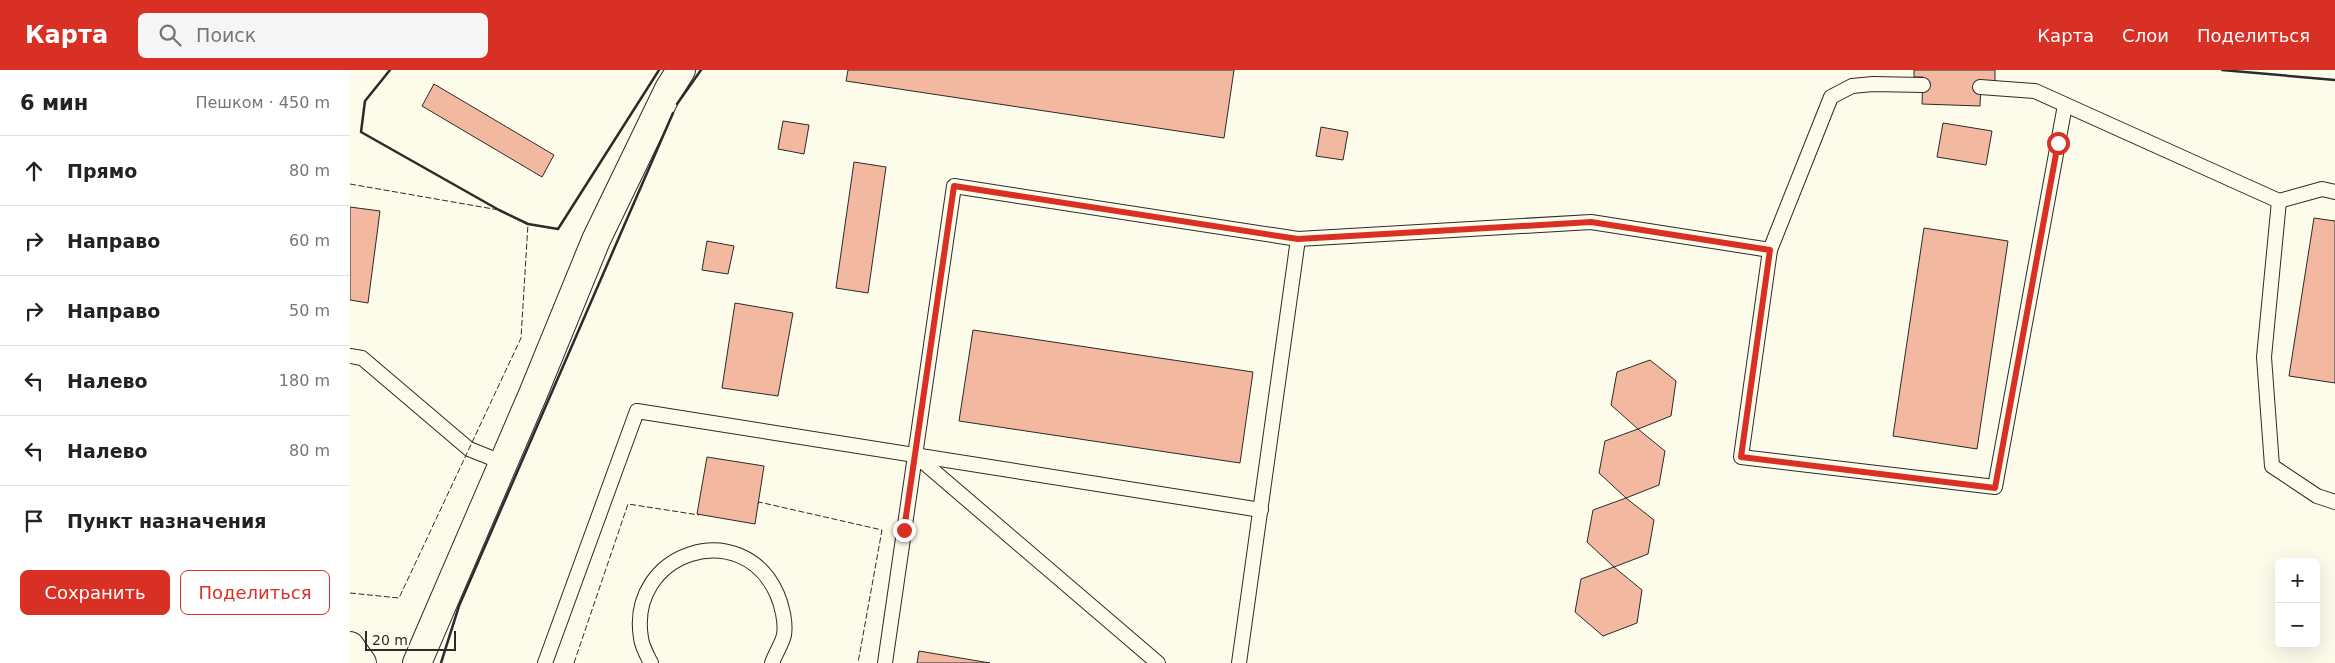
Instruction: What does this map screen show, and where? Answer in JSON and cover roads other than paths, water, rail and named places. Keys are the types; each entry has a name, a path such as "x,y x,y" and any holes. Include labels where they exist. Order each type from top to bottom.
{"street":[{"path":"417,663 504,463 596,240 669,89 681,70"},
{"path":"350,646 362,663"}],"lane":[{"path":"1923,85 1874,84 1852,86 1831,97 1770,250 1741,457 1995,488 2065,105"},
{"path":"1980,87 2036,91 2279,201 2322,189 2335,192"},
{"path":"884,663 954,186 1298,239 1591,222 1770,250"},
{"path":"2279,201 2264,357 2272,466 2317,496 2335,502"},
{"path":"1239,663 1298,239"},
{"path":"350,356 362,358 469,449 504,463"},
{"path":"545,663 636,410 1261,510"},
{"path":"915,455 1158,663"},
{"path":"651,663 641,640 639,614 647,589 657,575 679,557 704,550 729,552 755,564 772,582 782,604 784,635 772,663"}]}
